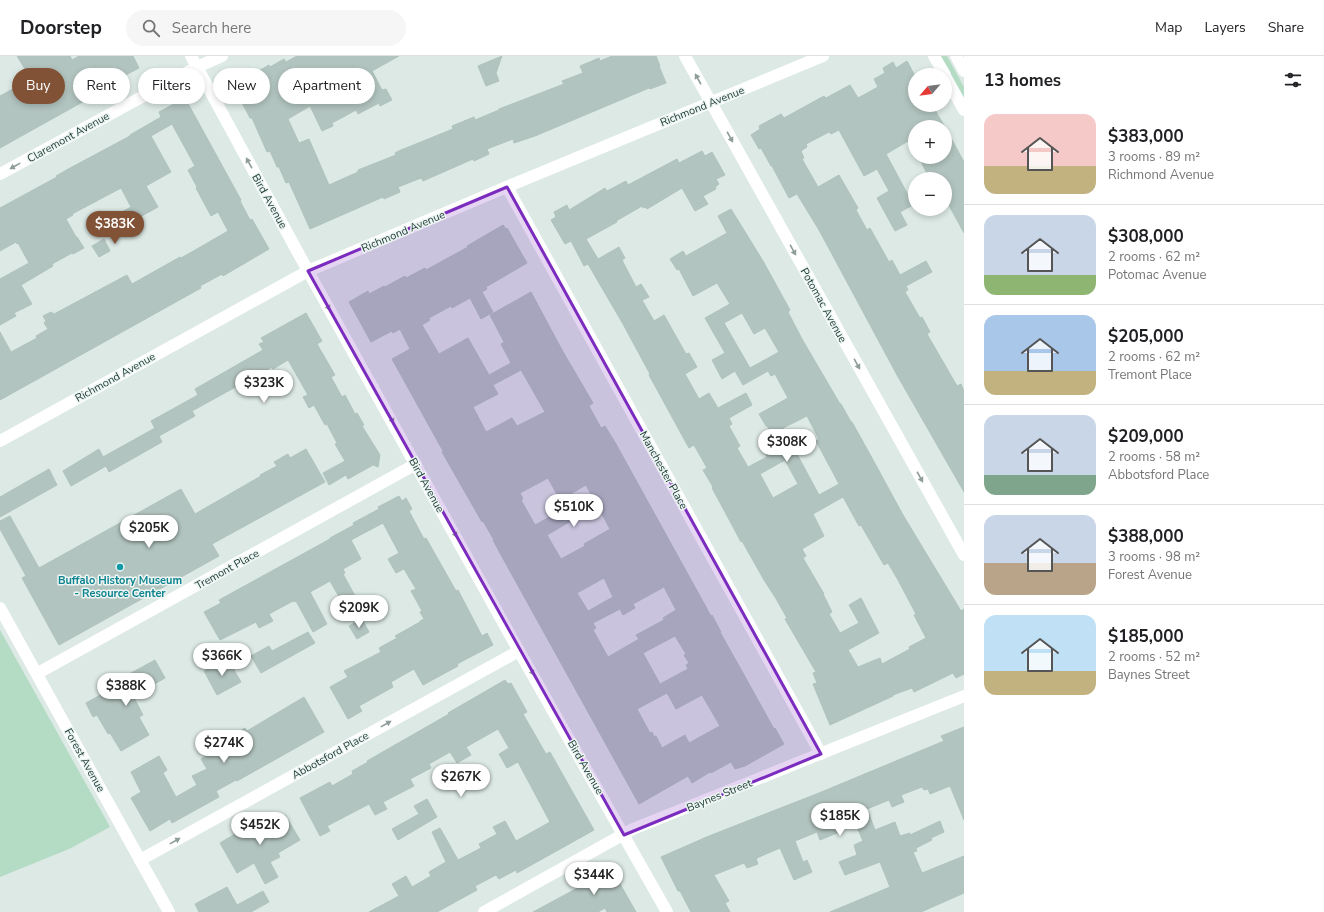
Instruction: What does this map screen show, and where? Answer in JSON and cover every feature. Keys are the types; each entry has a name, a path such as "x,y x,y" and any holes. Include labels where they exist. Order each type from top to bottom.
{"street":[{"name":"Bird Avenue","path":"191,56 308,271 667,912"},
{"name":"Claremont Avenue","path":"0,174 197,67 222,56"},
{"name":"Potomac Avenue","path":"685,56 964,555"},
{"name":"Richmond Avenue","path":"0,441 308,271 823,56"},
{"path":"934,56 941,68"},
{"path":"956,56 964,71"},
{"path":"952,88 964,110"},
{"name":"Manchester Place","path":"507,187 821,754"},
{"name":"Tremont Place","path":"38,673 416,464"},
{"name":"Forest Avenue","path":"0,608 38,673 169,912"},
{"name":"Abbotsford Place","path":"140,860 519,650"},
{"name":"Baynes Street","path":"484,912 633,829 964,696"}],"highlighted area":[{"path":"507,187 821,754 624,835 308,271"}],"green space":[{"path":"940,56 947,56 964,87 964,99 952,78 952,68 947,68"},
{"path":"0,630 110,827 69,849 0,877"}],"building":[{"path":"17,56 70,56 72,60 79,56 133,56 139,68 130,73 130,68 73,68 73,104 79,104 0,148 0,96 12,89 12,104 65,104 65,68 24,68"},
{"path":"297,56 399,56 375,69 375,68 278,68 278,104 375,104 375,77 382,90 386,89 392,100 380,106 379,103 358,114 356,110 332,123 333,126 322,131 310,106 288,119 299,143 309,139 329,185 358,172 358,170 396,155 395,153 401,150 453,129 452,126 474,117 475,120 564,84 562,81 583,73 580,66 599,58 600,61 612,56 656,56 666,83 650,89 649,88 535,136 514,143 513,139 487,149 489,154 474,161 473,159 423,181 421,178 398,187 400,192 384,199 383,197 310,229 289,182 286,183 270,151 267,152 252,118 250,118 243,104 270,104 270,68 264,68 269,65 270,67 284,59 286,62"},
{"path":"502,56 496,73 499,81 486,86 478,66"},
{"path":"907,61 911,68 908,68 908,112 936,112 941,120 908,120 908,141 886,154 908,195 908,208 900,212 907,225 895,231 877,198 889,191 877,169 864,176 839,130 831,134 829,132 806,144 807,147 801,151 804,158 802,159 818,187 839,175 858,208 856,210 867,230 870,228 889,262 892,260 900,275 926,261 932,272 906,286 908,290 905,292 920,318 922,317 930,332 927,334 957,386 961,384 964,391 964,492 897,375 819,230 797,194 789,198 772,166 761,148 759,149 751,135 760,129 759,126 781,114 784,118 824,96 826,98 850,85 858,98 878,87 874,79 885,73 883,68 893,62 896,68"},
{"path":"174,104 188,104 241,200 240,201 250,220 252,219 269,249 223,276 222,274 200,286 201,288 0,400 0,332 11,352 37,338 36,336 48,329 44,323 46,321 43,316 51,312 54,314 127,275 132,284 228,231 218,212 211,216 196,188 197,187 188,170 195,166 172,124 151,136 171,172 146,186 158,207 109,234 102,223 131,207 121,188 72,214 73,215 66,219 84,248 52,264 53,266 21,285 32,304 14,313 16,316 0,325 0,279 29,263 16,242 0,251 0,208 130,136 161,117 159,112"},
{"path":"952,140 964,162 964,233 952,211 952,172 926,172 922,164 952,164"},
{"path":"702,151 705,156 712,152 725,175 716,179 719,184 715,187 716,189 703,196 708,204 695,211 682,188 647,209 645,207 643,208 642,206 586,239 598,259 619,247 625,258 622,260 636,287 641,284 649,297 642,300 654,321 664,315 686,354 689,353 697,367 685,374 699,399 709,393 718,408 746,393 752,405 729,418 732,424 729,426 740,446 737,448 748,467 780,448 759,414 788,398 775,374 771,376 768,371 743,385 735,371 722,379 712,360 725,353 705,318 730,304 717,283 693,296 679,269 677,270 670,259 683,251 686,256 727,233 718,216 731,209 763,261 790,310 788,312 802,339 852,422 903,515 961,611 964,609 964,674 956,678 953,673 914,692 912,688 893,695 830,725 813,684 817,683 813,673 816,672 785,619 787,618 775,597 742,541 741,542 712,488 713,487 703,470 707,468 694,445 689,448 623,324 588,264 584,266 571,241 565,244 551,220 556,217 554,212 567,205 569,210 605,188 607,191 626,181 628,185 677,159 679,163","holes":["742,313 754,334 765,328 779,352 750,368 724,323","807,416 819,439 816,441 839,484 819,495 783,428","785,460 798,484 773,498 760,474","843,497 859,526 861,525 884,565 888,563 916,614 914,615 926,638 909,647 910,649 882,664 880,658 858,667 848,650 879,633 861,598 849,605 859,623 840,633 829,614 832,612 824,594 803,558 806,556 802,549 824,536 813,514"]},
{"path":"503,225 506,229 507,228 527,263 486,287 487,289 482,292 493,312 481,319 470,298 429,318 430,320 422,325 439,354 468,338 489,375 511,363 501,344 504,342 490,315 531,292 562,350 593,403 589,406 601,428 605,426 616,444 774,729 775,728 784,744 745,766 735,769 731,762 692,783 688,776 639,804 494,540 442,452 443,451 392,359 410,349 400,329 393,333 392,331 371,342 349,302 368,291 369,294 405,276 406,278 425,268 426,270 468,247 467,246","holes":["521,370 545,412 517,426 512,418 486,432 473,407 498,394 493,385","548,478 560,500 586,485 610,529 584,544 585,546 561,559 547,535 571,521 564,509 535,525 521,500 523,499 520,493","604,578 613,597 588,611 577,593","664,587 676,610 663,618 664,620 636,635 639,639 608,657 593,630 596,628 593,623 620,609 623,615 635,608 633,604","675,636 686,654 684,655 689,663 686,665 688,669 660,684 643,653","667,693 676,709 702,695 720,726 689,743 685,735 662,748 656,736 654,737 652,732 650,733 637,709"]},
{"path":"104,239 110,251 99,257 92,246"},
{"path":"306,313 322,341 317,344 335,375 331,377 342,397 345,395 355,414 357,413 364,425 362,426 380,455 378,467 373,465 348,479 346,475 329,485 323,473 345,461 335,444 337,443 327,424 325,425 314,405 309,408 303,397 308,395 288,360 273,369 272,367 192,411 195,416 159,436 162,442 109,472 106,466 71,486 63,471 99,449 103,457 155,428 151,421 198,395 195,389 263,350 259,344 264,342 261,338"},
{"name":"Buffalo History Museum - Resource Center","path":"306,449 325,482 212,544 219,556 59,645 22,578 26,576 0,529 0,521 10,516 39,568 181,489 195,514 277,466 274,462 288,454 290,458"},
{"path":"49,469 57,485 0,517 0,497"},
{"path":"399,496 402,501 406,498 412,509 409,511 424,539 426,538 456,591 458,590 482,636 487,633 493,645 457,664 458,666 423,685 414,669 391,682 393,687 359,706 362,711 348,719 330,687 348,677 344,671 381,652 379,648 397,638 395,636 424,619 420,612 422,611 411,591 416,589 404,569 396,573 388,559 399,553 383,523 351,540 361,559 343,569 345,573 343,574 365,614 353,621 330,581 310,592 327,624 313,632 296,601 293,601 269,614 273,621 259,628 256,622 220,640 204,612 221,603 219,600 330,539 354,525 353,523 379,509 378,507"},
{"path":"362,619 369,632 357,639 349,626"},
{"path":"308,632 315,643 261,673 251,656 269,646 272,651"},
{"path":"227,658 241,682 217,695 204,671"},
{"path":"155,660 165,678 133,696 143,715 139,717 149,735 121,751 110,733 108,734 97,715 93,717 86,703 133,677 131,673"},
{"path":"505,680 508,684 511,683 527,712 523,714 546,754 550,752 594,830 517,873 516,870 499,879 496,875 475,886 477,890 437,912 369,912 399,896 392,884 406,876 412,887 431,876 429,872 446,862 432,832 440,828 458,860 481,848 479,844 497,834 493,827 505,821 516,841 550,822 518,762 507,768 499,754 509,748 498,729 466,747 471,755 457,763 450,752 429,764 431,768 410,779 414,786 383,802 387,809 375,815 369,804 327,826 330,831 320,836 300,798 330,782 332,786 353,774 352,771 368,762 367,761"},
{"path":"304,697 324,732 237,781 236,780 216,791 219,797 172,823 170,819 150,831 131,798 141,792 131,772 159,756 167,770 163,773 176,797 197,785 192,776 207,769 201,759 219,749 215,742 226,736 227,738 245,728 247,731"},
{"path":"964,727 964,820 950,786 930,794 928,789 924,790 922,787 901,795 904,802 892,807 889,800 867,809 875,830 895,822 900,836 910,833 910,835 940,821 944,832 931,838 932,840 916,848 917,851 913,852 922,873 964,856 964,893 921,912 830,912 890,887 880,862 845,875 839,862 857,855 854,845 863,841 853,818 834,826 837,833 820,840 817,832 795,841 803,862 807,860 812,872 794,880 780,848 756,859 758,864 747,868 744,863 714,875 729,901 725,903 730,912 691,912 680,891 678,891 661,857 709,836 819,793 944,741 941,736"},
{"path":"427,799 437,817 398,840 392,829 419,814 414,806"},
{"path":"285,815 300,840 278,853 280,857 270,862 278,877 265,884 254,863 237,873 220,843 235,834 233,830 245,823 250,831 262,824 263,826"},
{"path":"607,866 609,869 611,868 636,912 607,912 605,908 598,912 533,912 585,884 583,880"},
{"path":"227,887 237,905 263,891 269,902 251,912 199,912 195,904"}],"place":[{"name":"Buffalo History Museum - Resource Center","path":"120,567"}]}
